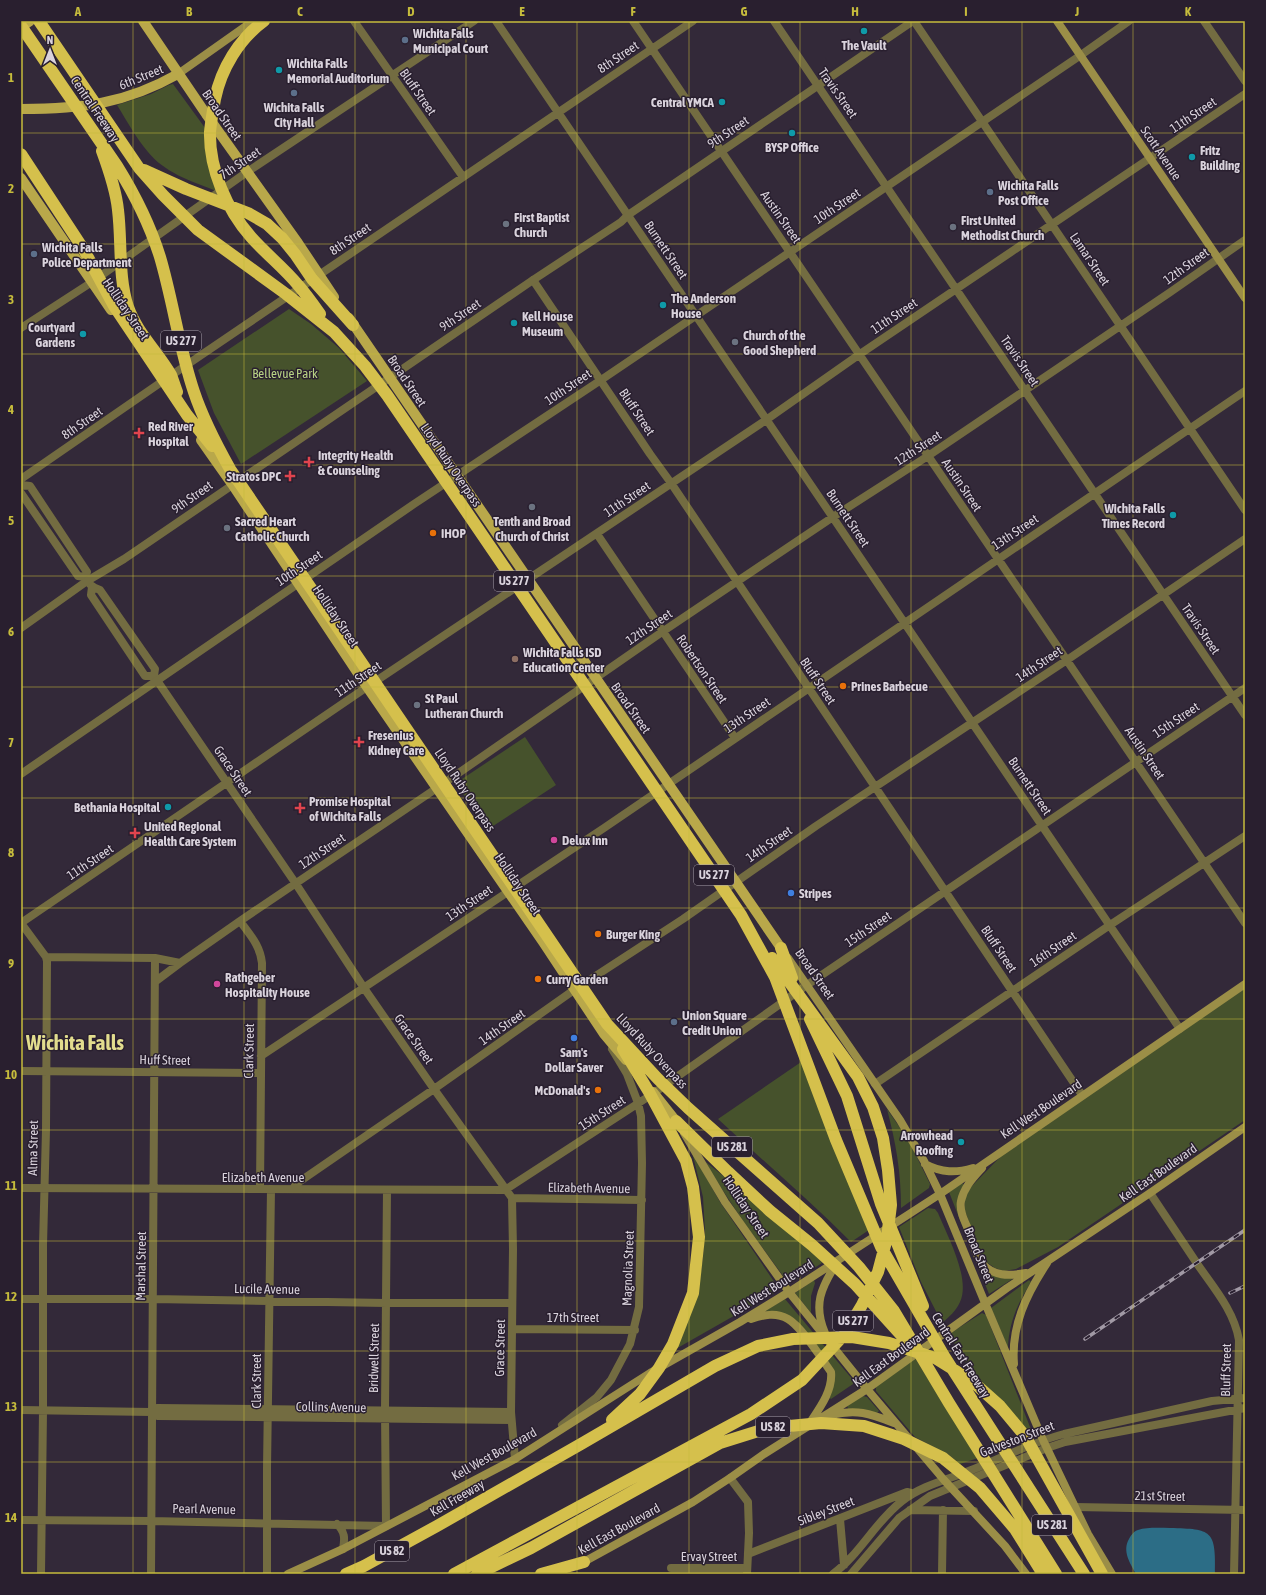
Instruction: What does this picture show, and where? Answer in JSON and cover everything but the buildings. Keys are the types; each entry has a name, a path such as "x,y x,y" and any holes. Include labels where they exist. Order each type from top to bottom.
{"highway":[{"name":"Central Freeway","path":"39,21 139,168 163,195"},
{"path":"264,21 244,40 231,58 223,72 216,92 210,133 214,165 225,196 239,222 251,237 298,285 334,332"},
{"name":"Central Freeway","path":"21,26 131,188 142,210"},
{"path":"98,138 116,196 120,227 124,289 129,308 134,321 171,376 186,420"},
{"path":"21,154 84,250 114,306 144,352 187,415 230,469"},
{"path":"139,168 186,189 248,212 267,224 282,238 353,325"},
{"name":"Lloyd Ruby Overpass","path":"163,195 198,230 292,298 334,332 365,366 387,395 741,915 775,977 836,1140"},
{"name":"Lloyd Ruby Overpass","path":"142,210 160,255 194,392 215,442 230,469 606,1029 688,1108 818,1223 859,1267 894,1311 937,1381"},
{"name":"US 277","path":"454,1574 474,1570 751,1414 802,1380 844,1335 862,1305 878,1272 886,1238 891,1205 883,1138 873,1107 858,1077 741,915"},
{"path":"781,948 802,989 847,1096 880,1204 919,1298 966,1389"},
{"name":"US 277","path":"581,1444 610,1422 640,1394 659,1368 673,1344 693,1293 699,1237 697,1210 686,1161 649,1092 606,1029"},
{"path":"676,1120 770,1211 812,1245 855,1284 886,1318 937,1381"},
{"name":"Central East Freeway","path":"836,1140 881,1248 944,1356 1084,1574"},
{"name":"US 82","path":"581,1444 714,1366 758,1346 793,1339 852,1336 889,1343 935,1358 972,1381 1000,1406 1025,1436 1102,1574"},
{"name":"US 281","path":"937,1381 949,1403 1056,1574"},
{"name":"US 82","path":"474,1570 531,1548 720,1443 768,1428 821,1423 864,1426 904,1439 943,1458 980,1488 1015,1529 1043,1574"},
{"name":"Kell Freeway","path":"346,1574 364,1566 581,1444"},
{"path":"1007,1494 1043,1574"},
{"path":"541,1574 584,1562"}],"main road":[{"path":"21,26 30,21"},
{"name":"Broad Street","path":"143,21 246,172 298,243 315,277"},
{"name":"6th Street","path":"21,109 57,109 90,106 113,101 158,86 178,74 253,21"},
{"name":"Scott Avenue","path":"1057,21 1245,298"},
{"name":"Holliday Street","path":"21,178 160,383 232,484 367,687 508,891 574,990 676,1120 725,1202 789,1292 867,1389 950,1487 974,1511"},
{"name":"Broad Street","path":"353,325 781,948"},
{"name":"Kell West Boulevard","path":"288,1574 343,1549 515,1458 650,1373 740,1322 838,1262 940,1194 1245,984"},
{"name":"Broad Street","path":"802,989 875,1084 901,1122 925,1164 940,1194 1043,1440"},
{"name":"Kell East Boulevard","path":"559,1574 584,1562 693,1502 764,1454 867,1389 985,1303 1150,1193 1245,1126"},
{"path":"989,1159 965,1189 961,1203 962,1212 980,1262 991,1271 1001,1275 1011,1276 1032,1271"},
{"path":"925,1164 934,1169 959,1172 978,1167"},
{"path":"1015,1373 1013,1350 1020,1313 1030,1290 1048,1260"},
{"path":"831,1345 821,1324 819,1313 820,1297 824,1282 838,1262"},
{"path":"740,1322 764,1315 776,1315 788,1318 799,1328 831,1372 832,1377 829,1390 808,1427"},
{"path":"825,1416 853,1411 877,1416 897,1424"},
{"path":"1043,1440 1088,1534 1112,1574"},
{"path":"974,1511 1005,1546 1026,1574"}],"street":[{"name":"Bluff Street","path":"354,21 463,177"},
{"name":"7th Street","path":"21,328 92,282 246,172 474,21"},
{"name":"Burnett Street","path":"496,21 1180,1029"},
{"name":"Austin Street","path":"633,21 1245,923"},
{"name":"8th Street","path":"21,479 315,277 693,21"},
{"name":"Travis Street","path":"774,21 888,186 1245,715"},
{"name":"9th Street","path":"21,628 388,378 621,222 628,215 913,21"},
{"name":"Lamar Street","path":"913,21 1245,510"},
{"name":"10th Street","path":"21,774 155,679 696,316 983,122 1129,21"},
{"path":"1204,21 1245,81"},
{"name":"11th Street","path":"21,923 367,687 766,420 956,288 1245,94"},
{"name":"12th Street","path":"156,981 240,921 437,788 662,632 738,583 833,517 928,456 1121,326 1245,240"},
{"name":"Bluff Street","path":"533,280 1082,1095"},
{"name":"13th Street","path":"261,1056 604,828 1245,391"},
{"name":"Grace Street","path":"21,485 30,486 87,572 91,595 145,676 155,679 296,884 364,988 512,1198 511,1416 515,1458"},
{"path":"21,492 78,576 88,582"},
{"name":"Robertson Street","path":"597,534 735,738"},
{"path":"55,543 63,537"},
{"name":"14th Street","path":"293,1189 296,1184 574,990 1245,539"},
{"name":"15th Street","path":"505,1190 638,1103 802,989 1245,688"},
{"name":"16th Street","path":"875,1084 1110,925 1245,836"},
{"name":"Clark Street","path":"240,921 256,942 261,953 260,1189"},
{"path":"21,923 46,957 155,958 180,964"},
{"name":"Alma Street","path":"41,1574 46,957"},
{"name":"Marshal Street","path":"151,1574 155,958"},
{"name":"Magnolia Street","path":"515,1458 574,1416 597,1397 611,1380 630,1344 639,1307 642,1200 641,1116 638,1103 627,1074 606,1029"},
{"name":"Huff Street","path":"21,1071 261,1073"},
{"name":"Elizabeth Avenue","path":"21,1188 505,1190"},
{"name":"Clark Street","path":"268,1574 268,1413 271,1189"},
{"name":"Bridwell Street","path":"386,1526 385,1410 387,1190"},
{"name":"Bluff Street","path":"1150,1193 1235,1322 1239,1340 1242,1397 1234,1574"},
{"name":"Elizabeth Avenue","path":"512,1198 642,1200"},
{"name":"Lucile Avenue","path":"21,1299 512,1303"},
{"name":"17th Street","path":"512,1329 634,1330"},
{"name":"Galveston Street","path":"833,1574 844,1565 885,1516 913,1493 1043,1440 1212,1401 1242,1397"},
{"name":"Collins Avenue","path":"21,1410 152,1412 158,1408 385,1420 511,1416"},
{"name":"Galveston Street","path":"851,1574 898,1518 930,1496 950,1487 1065,1442 1241,1408"},
{"name":"Collins Avenue","path":"268,1413 385,1410 511,1416"},
{"path":"730,1478 748,1502 747,1571"},
{"name":"Sibley Street","path":"748,1554 907,1492 913,1493"},
{"name":"21st Street","path":"1075,1507 1245,1510"},
{"path":"909,1510 974,1511"},
{"path":"942,1574 943,1510"},
{"path":"840,1519 844,1565"},
{"name":"Pearl Avenue","path":"21,1520 268,1522 386,1526"},
{"path":"337,1524 344,1530 345,1540 343,1549"},
{"name":"Ervay Street","path":"671,1568 747,1571"}],"green space":[{"path":"173,84 208,132 218,190 214,190 178,175 154,159 144,147 117,105 151,94"},
{"name":"Bellevue Park","path":"289,309 311,324 339,348 367,381 241,464 214,413 198,370"},
{"path":"525,737 556,785 487,830 456,783"},
{"path":"1245,988 1245,1120 1058,1247 1016,1269 1004,1271 995,1268 985,1261 965,1211 965,1198 971,1187 1007,1150"},
{"path":"804,1060 869,1230 851,1242 802,1195 718,1119"},
{"path":"887,1109 909,1141 930,1184 929,1188 901,1208 897,1158"},
{"path":"692,1152 720,1202 777,1286 776,1292 674,1350 700,1279 703,1257 705,1232 703,1197"},
{"path":"706,1162 807,1244 822,1263 789,1284 743,1221 712,1174"},
{"path":"962,1183 964,1185 960,1191 977,1259 1014,1278 989,1294 949,1192"},
{"path":"928,1208 935,1209 938,1213 952,1245 962,1281 963,1292 960,1302 950,1316 942,1323 921,1282 899,1227"},
{"path":"814,1280 815,1283 811,1296 811,1313 795,1293"},
{"path":"1029,1280 1031,1282 1018,1305 1012,1321 1008,1348 991,1308"},
{"path":"785,1299 853,1380 853,1384 831,1399 829,1397 834,1383 797,1321 765,1311"},
{"path":"982,1313 986,1315 1032,1432 1031,1436 1002,1401 973,1375 949,1334"},
{"path":"915,1358 978,1458 960,1464 949,1455 915,1437 876,1391 876,1385"},
{"path":"863,1396 867,1397 879,1411 877,1413 848,1409 847,1405"}],"water":[{"path":"1154,1528 1184,1528 1203,1531 1209,1535 1214,1548 1215,1574 1136,1574 1129,1561 1126,1548 1129,1539 1135,1531"}],"railway":[{"path":"1085,1339 1245,1230"},
{"path":"1230,1293 1245,1286"}],"place":[{"name":"The Vault","path":"864,31"},
{"name":"Wichita Falls Municipal Court","path":"405,40"},
{"name":"Wichita Falls Memorial Auditorium","path":"279,70"},
{"name":"Wichita Falls City Hall","path":"294,93"},
{"name":"Central YMCA","path":"722,102"},
{"name":"BYSP Office","path":"792,133"},
{"name":"Fritz Building","path":"1192,157"},
{"name":"Wichita Falls Post Office","path":"990,192"},
{"name":"First Baptist Church","path":"506,224"},
{"name":"First United Methodist Church","path":"953,227"},
{"name":"Wichita Falls Police Department","path":"34,254"},
{"name":"The Anderson House","path":"663,305"},
{"name":"Kell House Museum","path":"514,323"},
{"name":"Courtyard Gardens","path":"83,334"},
{"name":"Church of the Good Shepherd","path":"735,342"},
{"name":"Red River Hospital","path":"139,433"},
{"name":"Integrity Health & Counseling","path":"309,462"},
{"name":"Stratos DPC","path":"290,476"},
{"name":"Tenth and Broad Church of Christ","path":"532,507"},
{"name":"Wichita Falls Times Record","path":"1173,515"},
{"name":"Sacred Heart Catholic Church","path":"227,528"},
{"name":"IHOP","path":"433,533"},
{"name":"Wichita Falls ISD Education Center","path":"515,659"},
{"name":"Prines Barbecue","path":"843,686"},
{"name":"St Paul Lutheran Church","path":"417,705"},
{"name":"Fresenius Kidney Care","path":"359,742"},
{"name":"Bethania Hospital","path":"168,807"},
{"name":"Promise Hospital of Wichita Falls","path":"300,808"},
{"name":"United Regional Health Care System","path":"135,833"},
{"name":"Delux Inn","path":"554,840"},
{"name":"Stripes","path":"791,893"},
{"name":"Burger King","path":"598,934"},
{"name":"Curry Garden","path":"538,979"},
{"name":"Rathgeber Hospitality House","path":"217,984"},
{"name":"Union Square Credit Union","path":"674,1022"},
{"name":"Sam's Dollar Saver","path":"574,1038"},
{"name":"McDonald's","path":"598,1090"},
{"name":"Arrowhead Roofing","path":"961,1142"}],"district":[{"name":"Wichita Falls","path":"75,1042"}]}
